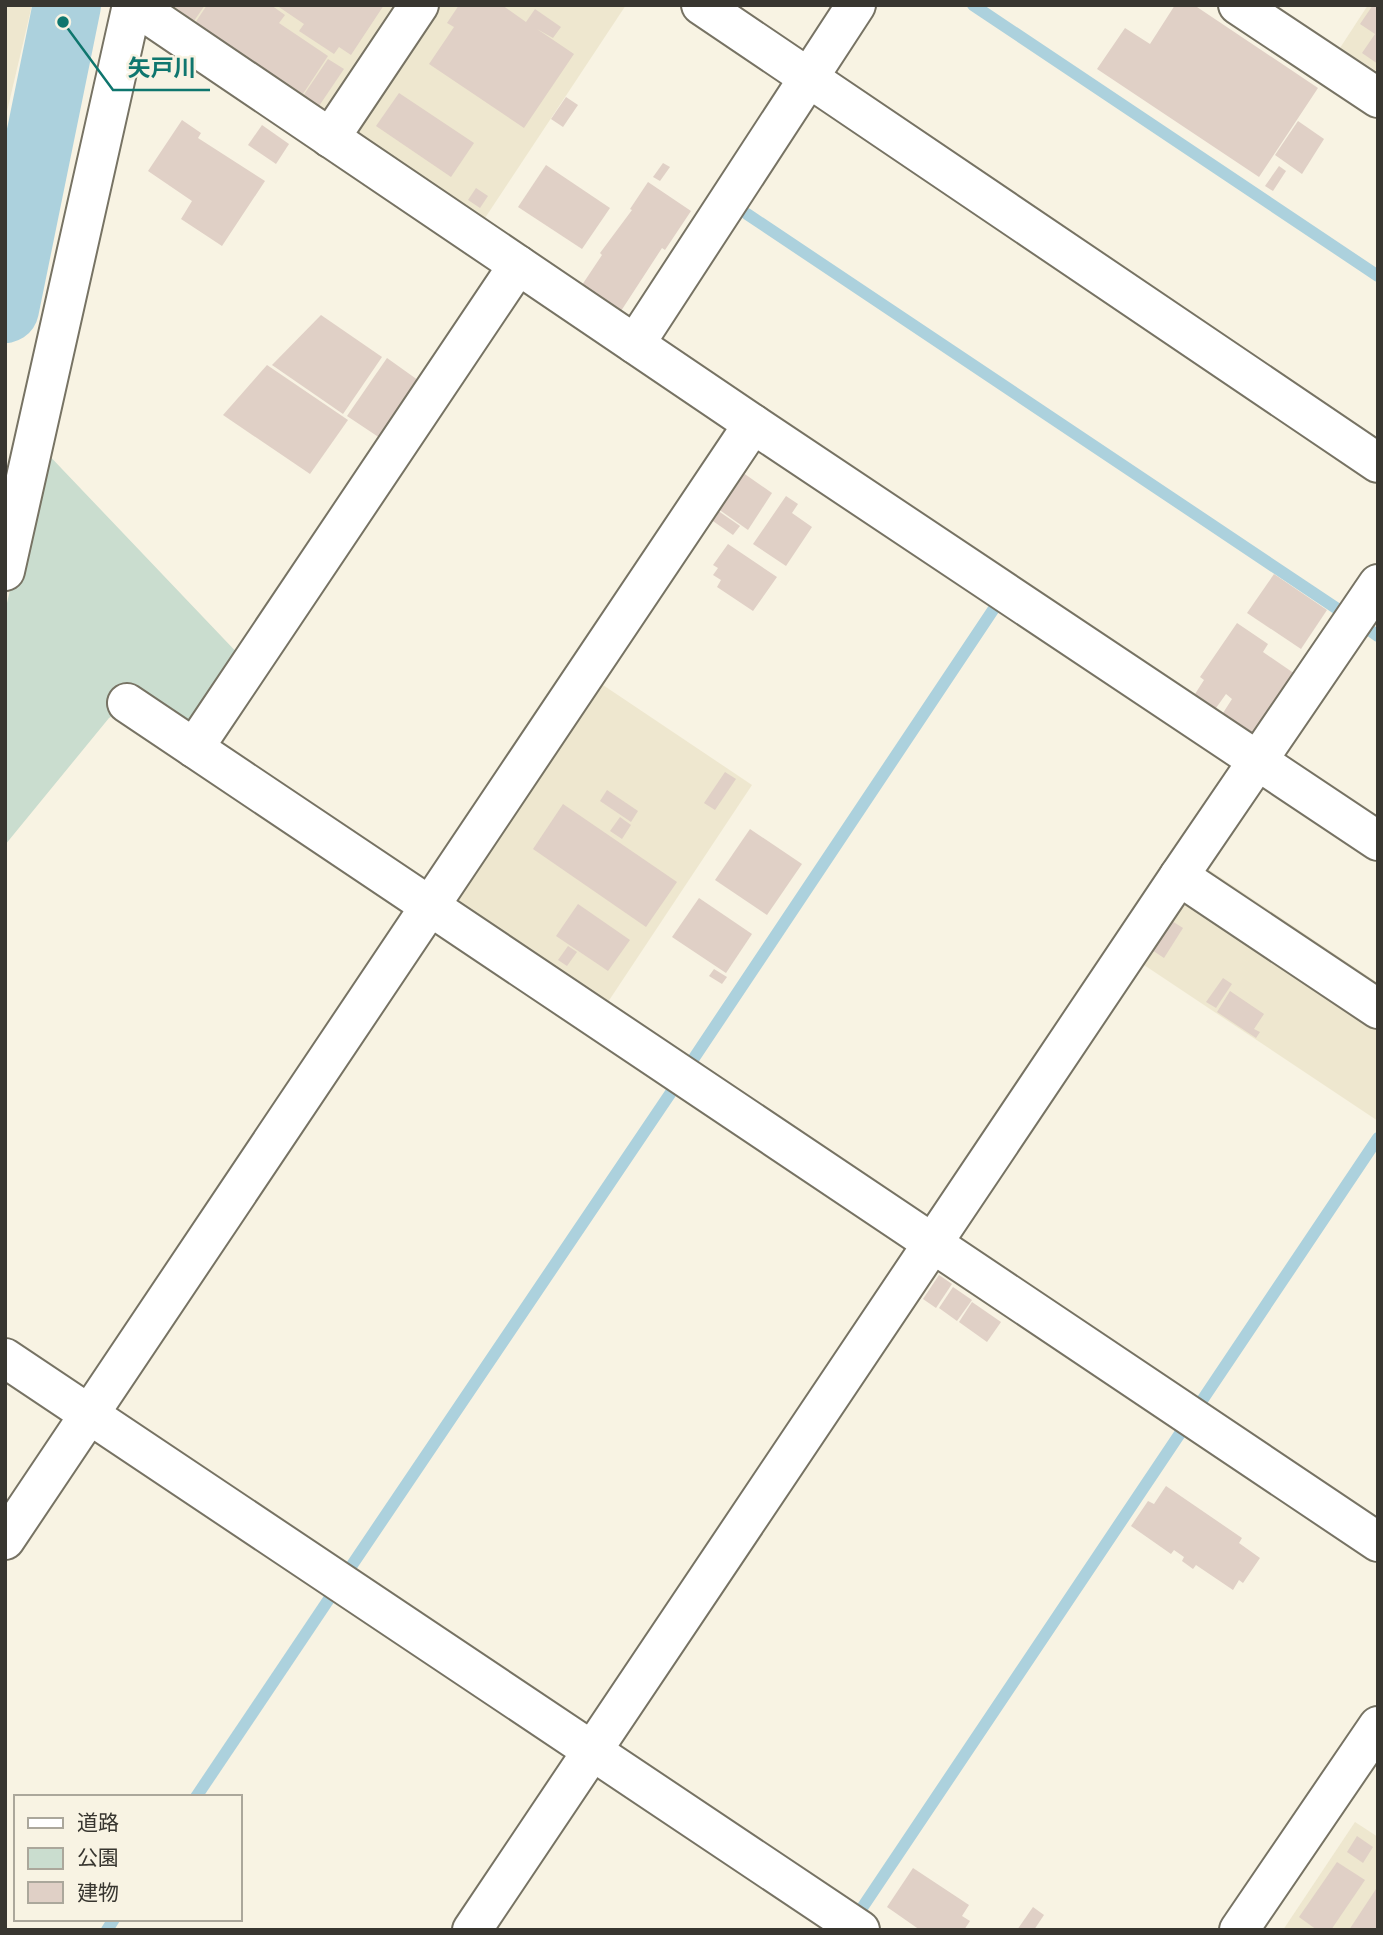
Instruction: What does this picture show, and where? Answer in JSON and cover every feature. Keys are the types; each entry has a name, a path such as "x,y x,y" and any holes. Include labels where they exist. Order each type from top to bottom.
{"street":[{"path":"5,571 133,5 1378,842"},
{"path":"330,138 419,5"},
{"path":"701,5 1378,463"},
{"path":"635,344 856,5"},
{"path":"1238,5 1378,98"},
{"path":"194,748 518,265"},
{"path":"5,1540 753,424"},
{"path":"472,1930 1378,584"},
{"path":"127,704 1378,1542"},
{"path":"1179,876 1378,1009"},
{"path":"5,1358 860,1930"},
{"path":"1239,1930 1378,1727"}],"shaded area":[{"path":"5,5 32,5 5,120"},
{"path":"158,5 626,5 483,221"},
{"path":"1368,5 1378,5 1378,72 1340,48"},
{"path":"594,679 752,785 602,1011 450,896"},
{"path":"1202,865 1378,983 1378,1121 1138,961"},
{"path":"1355,1822 1378,1837 1378,1930 1283,1930"}],"green space":[{"path":"42,448 243,659 193,734 120,711 109,718 5,845 5,612"}],"building":[{"path":"172,5 205,5 194,21"},
{"path":"207,5 271,5 285,15 279,23 328,56 303,94 195,23"},
{"path":"276,5 384,5 351,55 339,47 334,54 299,31 304,24"},
{"path":"459,5 502,5 526,22 535,9 561,27 553,38 537,29 574,54 524,128 429,64 454,27 447,23"},
{"path":"1175,5 1194,5 1318,88 1259,177 1097,69 1125,28 1150,44"},
{"path":"1373,5 1378,5 1378,64 1362,53 1375,34 1360,24"},
{"path":"328,59 344,69 319,106 303,96"},
{"path":"399,93 474,143 451,177 376,126"},
{"path":"566,97 578,105 563,127 551,119"},
{"path":"182,120 201,133 198,138 265,181 222,246 181,219 192,201 148,171"},
{"path":"1298,121 1324,139 1302,174 1275,155"},
{"path":"262,125 289,144 276,164 248,145"},
{"path":"663,163 670,167 660,181 653,177"},
{"path":"546,165 610,208 582,249 518,207"},
{"path":"1279,166 1286,171 1273,191 1265,186"},
{"path":"648,182 691,211 665,250 662,248 621,311 582,285 602,255 600,253 632,210 630,209"},
{"path":"476,188 488,196 480,208 468,200"},
{"path":"321,315 382,357 343,414 272,365"},
{"path":"387,358 422,383 383,440 347,416"},
{"path":"267,365 348,420 310,474 223,415"},
{"path":"739,470 772,493 748,530 714,506"},
{"path":"786,496 798,504 792,513 812,527 786,566 753,544"},
{"path":"717,510 740,526 733,535 710,519"},
{"path":"728,544 777,577 753,611 717,587 721,580 713,575 718,568 713,565"},
{"path":"1274,574 1327,610 1301,649 1247,613"},
{"path":"1237,623 1268,644 1263,652 1298,676 1257,736 1223,713 1232,699 1226,694 1216,708 1195,694 1204,680 1200,677"},
{"path":"725,772 736,779 715,810 704,803"},
{"path":"607,790 638,811 631,822 600,801"},
{"path":"563,804 677,882 646,927 533,849"},
{"path":"620,817 631,825 622,839 610,831"},
{"path":"750,829 802,864 767,915 715,880"},
{"path":"699,898 752,934 726,973 672,937"},
{"path":"578,904 630,940 608,971 556,936"},
{"path":"1172,921 1183,928 1164,958 1152,950"},
{"path":"568,946 577,952 567,966 558,960"},
{"path":"714,969 727,977 722,984 709,976"},
{"path":"1223,978 1232,984 1216,1008 1206,1002"},
{"path":"1230,991 1264,1014 1254,1029 1260,1032 1256,1038 1217,1012"},
{"path":"939,1275 952,1284 936,1308 923,1299"},
{"path":"953,1287 972,1300 957,1321 939,1308"},
{"path":"972,1302 1001,1322 987,1342 959,1322"},
{"path":"1166,1486 1242,1538 1239,1543 1260,1558 1243,1583 1239,1580 1233,1590 1196,1565 1193,1569 1182,1561 1184,1557 1174,1550 1171,1554 1131,1526 1148,1501 1154,1504"},
{"path":"1357,1836 1373,1847 1363,1863 1347,1852"},
{"path":"1337,1862 1365,1880 1331,1930 1317,1930 1299,1917"},
{"path":"913,1868 969,1905 962,1916 970,1921 964,1930 920,1930 887,1907"},
{"path":"1378,1886 1378,1930 1349,1930"},
{"path":"1033,1907 1044,1915 1034,1930 1017,1930"}],"waterway":[{"path":"5,309 67,5"},
{"path":"973,5 1378,276"},
{"path":"747,214 1339,610"},
{"path":"690,1064 997,604"},
{"path":"1368,629 1378,636"},
{"path":"348,1571 674,1088"},
{"path":"1201,1402 1378,1138"},
{"path":"860,1911 1181,1432"},
{"path":"197,1795 331,1596"},
{"path":"107,1930 113,1921"}],"place":[{"name":"矢戸川","path":"63,22"}]}
